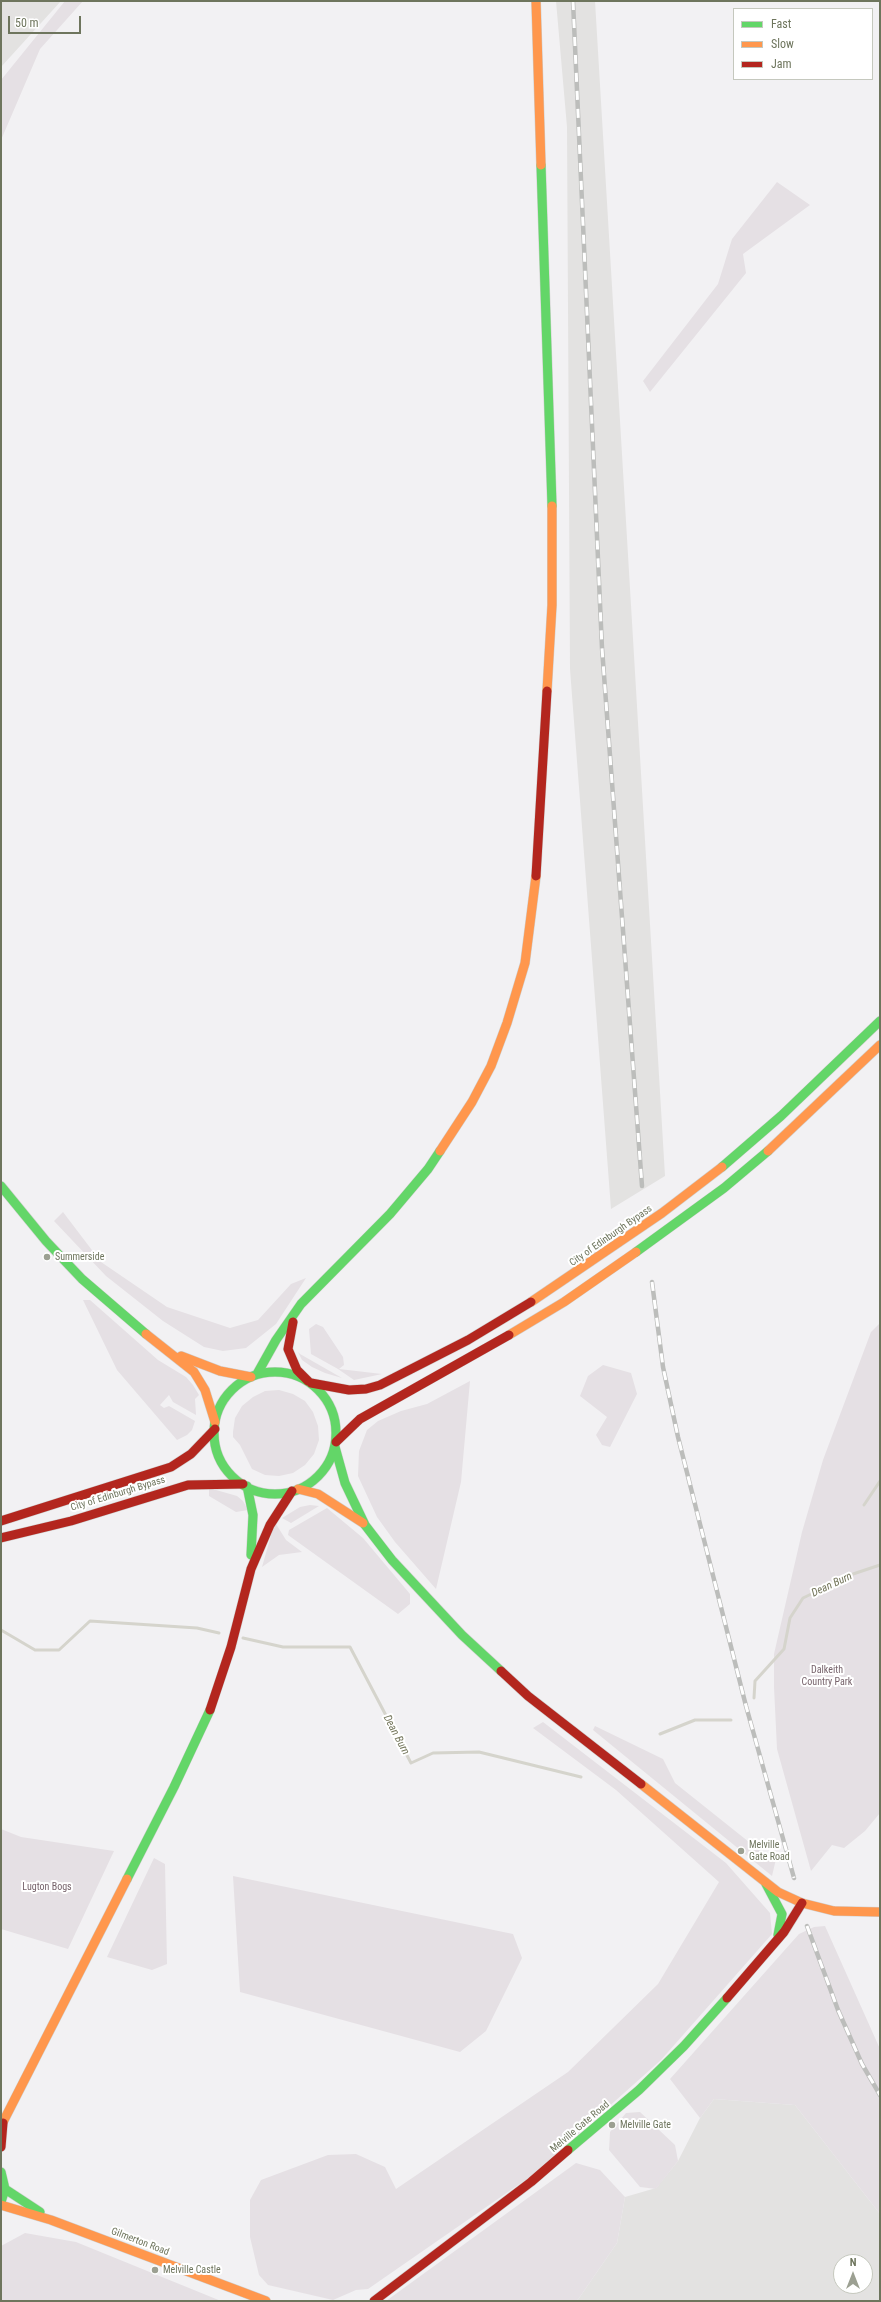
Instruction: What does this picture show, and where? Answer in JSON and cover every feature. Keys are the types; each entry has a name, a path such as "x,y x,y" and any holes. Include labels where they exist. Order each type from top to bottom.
{"main road":[{"path":"215,1426 224,1399 232,1389 254,1376 276,1340 318,1285 395,1209 428,1170 472,1102 491,1066 518,988 524,963 538,858 552,597 552,484 536,1"},
{"name":"City of Edinburgh Bypass","path":"309,1382 335,1389 349,1390 366,1389 380,1384 468,1340 551,1290 662,1214 719,1169 781,1116 880,1021"},
{"path":"335,1444 360,1419 456,1366 564,1302 667,1231 724,1188 784,1137 880,1045"},
{"path":"1,1186 46,1241 82,1279 125,1317 194,1372 205,1390 215,1426 217,1450 221,1460 234,1478 245,1485 272,1494 295,1490 318,1494 330,1500 365,1524"},
{"path":"1,2146 2,2125 174,1787 210,1708 231,1646 251,1569 270,1525 295,1490 320,1475 330,1461 335,1444 336,1428 329,1403 297,1370 288,1349 290,1332 296,1312"},
{"path":"171,1353 220,1371 254,1376 281,1372 309,1382"},
{"name":"City of Edinburgh Bypass","path":"1,1521 171,1467 191,1454 215,1426"},
{"path":"335,1444 345,1483 365,1524 392,1560 462,1635 528,1696 766,1884 802,1904 847,1913 880,1912"},
{"name":"City of Edinburgh Bypass","path":"1,1538 71,1521 183,1486 205,1483 245,1485"},
{"path":"245,1485 253,1515 251,1569"},
{"name":"Melville Gate Road","path":"766,1884 782,1914 781,1930 776,1942"},
{"name":"Melville Gate Road","path":"374,2301 519,2192 603,2123 684,2046 776,1942 802,1904"},
{"path":"1,2172 5,2189 1,2202"},
{"name":"Gilmerton Road","path":"5,2189 51,2220"},
{"name":"Gilmerton Road","path":"1,2205 51,2220 266,2301"}],"shaded area":[{"path":"1,1 61,1 1,67"},
{"path":"556,1 595,1 665,1176 611,1209 570,669 567,127"},
{"path":"714,2099 795,2105 880,2214 880,2301 577,2301 617,2243 625,2197 656,2188 678,2161 700,2118"}],"green space":[{"path":"65,1 83,1 40,49 1,140 1,80"},
{"path":"777,182 810,205 743,254 746,273 650,392 643,381 718,284 732,239"},
{"path":"63,1212 101,1262 167,1307 230,1328 258,1320 291,1284 306,1278 276,1324 246,1348 223,1351 204,1347 163,1321 106,1276 54,1221"},
{"path":"83,1300 90,1300 158,1360 186,1377 193,1385 199,1395 195,1399 196,1415 173,1402 169,1395 160,1405 164,1408 169,1406 195,1421 192,1430 187,1435 177,1440 117,1370"},
{"name":"Dalkeith Country Park","path":"880,1323 880,1813 865,1831 844,1848 832,1845 811,1871 777,1749 774,1654 802,1532 823,1460 871,1332"},
{"path":"316,1324 323,1327 343,1357 344,1365 339,1369 382,1374 354,1380 311,1354 309,1329"},
{"path":"298,1352 342,1378 312,1367 302,1360"},
{"path":"603,1365 631,1373 637,1394 610,1447 602,1445 596,1435 607,1417 580,1396 588,1376"},
{"path":"470,1381 461,1482 436,1589 395,1542 377,1517 358,1476 359,1451 367,1430 378,1421 401,1411 427,1404"},
{"path":"279,1390 293,1394 305,1401 313,1412 318,1426 319,1440 314,1454 305,1465 293,1473 279,1476 265,1475 252,1469 240,1445 233,1437 235,1418 242,1406 253,1397 265,1391"},
{"path":"209,1488 237,1496 243,1501 248,1510 236,1512 209,1496"},
{"path":"310,1505 319,1506 291,1523 282,1518 300,1507"},
{"path":"327,1508 363,1538 410,1594 410,1604 398,1614 288,1535 289,1530"},
{"path":"276,1524 286,1540 302,1552 279,1555 262,1567 272,1532"},
{"path":"543,1722 726,1863 770,1913 772,1934 661,2060 531,2176 368,2289 356,2290 333,2300 268,2285 259,2275 250,2237 250,2200 261,2180 328,2155 356,2154 385,2167 396,2189 568,2072 658,1984 719,1882 616,1790 533,1728"},
{"path":"595,1726 663,1759 675,1783 759,1850 776,1859 772,1876 593,1730"},
{"name":"Lugton Bogs","path":"1,1829 21,1837 114,1851 68,1949 1,1929"},
{"path":"154,1858 165,1864 167,1964 152,1970 107,1957"},
{"path":"233,1876 513,1934 522,1958 486,2031 460,2052 240,1992"},
{"path":"825,1926 880,2049 880,2214 795,2105 714,2099 700,2118 670,2079 799,1934 814,1927"},
{"path":"640,2112 675,2145 678,2161 656,2189 640,2187 609,2150 610,2132 626,2113"},
{"path":"576,2163 600,2170 625,2197 617,2243 577,2301 386,2301"},
{"path":"25,2233 76,2242 221,2301 1,2301 1,2246"}],"waterway":[{"path":"864,1505 880,1481"},
{"name":"Dean Burn","path":"754,1698 755,1681 784,1649 790,1618 803,1598 853,1574 880,1565"},
{"name":"Dean Burn","path":"1,1630 35,1650 59,1650 90,1621 197,1628 219,1633"},
{"name":"Dean Burn","path":"243,1638 283,1647 350,1647 411,1763 433,1753 479,1752 581,1777"},
{"name":"Dean Burn","path":"660,1734 695,1720 731,1720"}],"railway":[{"path":"573,1 602,648 642,1186"},
{"path":"652,1282 663,1367 678,1437 746,1706 794,1878"},
{"path":"807,1926 838,2010 862,2064 880,2095"}],"traffic: fast":[{"path":"541,165 552,506"},
{"path":"722,1167 781,1116 880,1021"},
{"path":"257,1374 276,1340 301,1304 390,1214 428,1169 440,1151"},
{"path":"636,1252 724,1188 768,1151"},
{"path":"1,1186 46,1241 82,1279 146,1334"},
{"path":"275,1372 287,1373 298,1377 309,1382 318,1390 326,1399 331,1410 335,1421 336,1433 335,1445 331,1456 326,1467 318,1476 309,1484 298,1489 287,1493 275,1494 263,1493 252,1489 241,1484 232,1476 224,1467 219,1456 215,1445 214,1433 215,1421 219,1410 224,1399 232,1390 241,1382 252,1377 263,1373 275,1372"},
{"path":"335,1447 345,1483 365,1525 392,1560 462,1635 501,1671"},
{"path":"247,1486 253,1515 251,1555"},
{"path":"127,1879 174,1787 210,1710"},
{"path":"766,1884 782,1914 778,1935"},
{"path":"568,2150 639,2090 684,2046 727,1998"},
{"path":"1,2172 5,2189 1,2202"},
{"path":"5,2189 40,2212"}],"traffic: slow":[{"path":"536,1 541,165"},
{"path":"547,691 552,605 552,506"},
{"path":"440,1151 472,1102 491,1066 507,1023 525,963 536,876"},
{"path":"768,1151 880,1045"},
{"path":"531,1302 662,1213 722,1167"},
{"path":"509,1335 564,1302 636,1252"},
{"path":"146,1334 194,1372 205,1390 215,1422"},
{"path":"181,1356 220,1371 251,1377"},
{"path":"298,1489 318,1494 363,1523"},
{"path":"641,1784 778,1892 802,1903 834,1911 880,1912"},
{"path":"1,2126 127,1879"},
{"path":"1,2205 51,2220 266,2301"}],"traffic: jam":[{"path":"536,876 547,691"},
{"path":"311,1383 349,1390 366,1389 380,1385 468,1340 531,1302"},
{"path":"293,1322 288,1349 297,1370 308,1381"},
{"path":"336,1442 360,1419 509,1335"},
{"path":"1,1521 171,1467 191,1454 215,1429"},
{"path":"1,1538 71,1521 188,1485 243,1484"},
{"path":"210,1710 231,1647 251,1569 270,1525 292,1491"},
{"path":"501,1671 528,1696 641,1784"},
{"path":"727,1998 784,1932 802,1903"},
{"path":"1,2147 3,2123"},
{"path":"374,2301 531,2182 568,2150"}],"place":[{"name":"Summerside","path":"47,1257"},
{"name":"Melville Gate Road","path":"741,1851"},
{"name":"Melville Gate","path":"612,2125"},
{"name":"Melville Castle","path":"155,2270"}]}
